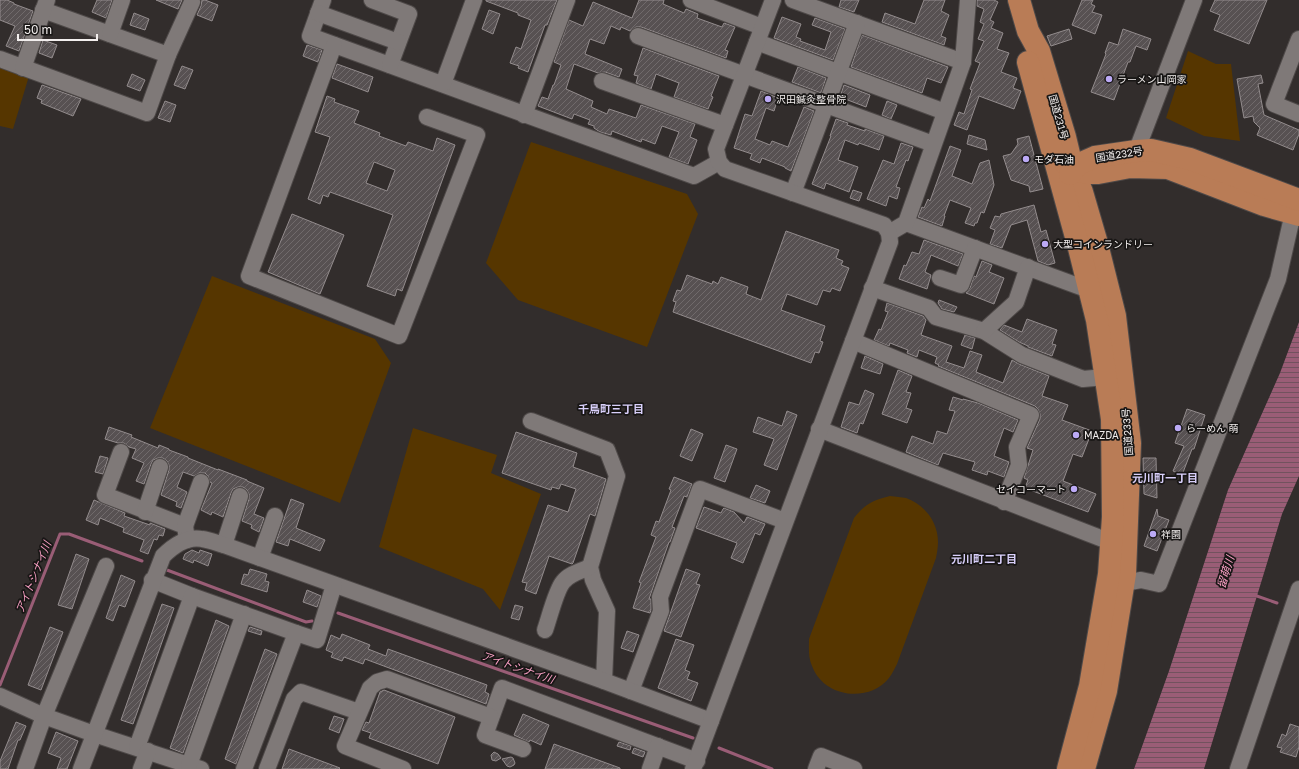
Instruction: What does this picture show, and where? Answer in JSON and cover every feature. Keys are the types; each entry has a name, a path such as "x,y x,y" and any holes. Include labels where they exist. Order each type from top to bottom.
{"highway":[{"name":"国道231号","path":"1019,0 1028,31 1039,51 1057,139 1069,181"},
{"path":"1057,139 1075,148 1097,165 1085,185 1069,181"},
{"name":"国道232号","path":"1097,165 1133,159 1151,150 1190,159 1297,204"},
{"name":"国道233号","path":"1069,181 1089,290 1097,320 1112,419 1113,517 1124,583 1106,691 1084,769"},
{"name":"国道233号","path":"1068,769 1090,686 1109,574 1119,546 1130,443 1116,324 1096,240 1069,181"}],"street":[{"path":"110,34 122,0"},
{"path":"372,0 409,14 390,65"},
{"path":"443,84 474,0"},
{"path":"524,115 567,0"},
{"path":"691,0 839,72 945,112"},
{"path":"523,749 485,735 502,688 658,746 696,762 890,242 889,233 884,225 724,169 719,162 716,149 773,0"},
{"path":"793,0 962,62"},
{"path":"889,233 906,222 962,62 968,0"},
{"path":"1133,159 1194,0"},
{"path":"0,59 147,114 168,55 192,2"},
{"path":"23,68 43,3 110,34 168,55"},
{"path":"398,42 320,7 310,36 694,176 719,162"},
{"path":"793,193 857,23"},
{"path":"638,36 934,144"},
{"path":"1299,39 1274,104 1299,114"},
{"path":"334,45 249,276 399,336 477,135 427,117"},
{"path":"602,81 725,125"},
{"path":"1124,583 1141,580 1159,584 1278,279 1297,204"},
{"path":"906,222 1089,290"},
{"path":"940,278 960,285 976,248"},
{"path":"984,331 1016,302 1028,268"},
{"path":"872,288 928,308 936,317 984,331 1022,354 1083,379 1106,377"},
{"path":"853,341 1031,415 1017,447 1019,465 1004,502"},
{"path":"531,421 607,450 617,476 590,567 607,612 604,681"},
{"path":"819,429 1119,546"},
{"path":"121,452 105,495 145,512 186,533 224,545 712,721"},
{"path":"145,512 160,467"},
{"path":"81,769 152,580 163,556 186,533 201,482"},
{"path":"631,691 661,611 660,597 700,489 785,521"},
{"path":"224,545 240,496"},
{"path":"260,558 275,516"},
{"path":"25,769 44,716 106,566"},
{"path":"545,630 562,582 574,573 590,567"},
{"path":"152,580 192,596 317,640 334,585"},
{"path":"1238,769 1299,589"},
{"path":"141,769 143,749 192,596"},
{"path":"2,697 44,716 195,767 244,614"},
{"path":"244,769 296,633"},
{"path":"403,769 345,746 370,688 377,682 387,679 492,717"},
{"path":"267,769 294,699 301,692 359,712"},
{"path":"650,769 658,746"},
{"path":"816,769 821,756 854,769"}],"shaded area":[{"path":"1188,51 1216,64 1231,64 1240,141 1204,136 1166,118"},
{"path":"0,65 29,76 13,129 0,126"},
{"path":"531,142 687,194 698,214 647,347 518,300 486,263"},
{"path":"212,276 375,339 391,363 340,503 150,428"},
{"path":"413,428 497,455 491,473 541,494 500,610 483,589 379,547"},
{"path":"890,496 906,498 913,501 929,515 936,528 938,544 936,558 897,664 889,678 880,686 870,691 859,694 848,693 836,690 826,685 818,677 810,659 809,639 854,518 870,503"}],"water":[{"name":"留萌川","path":"1299,322 1299,476 1282,514 1204,769 1134,769 1169,671 1228,490 1280,373"}],"building":[{"path":"0,0 7,0 33,11 19,51 6,46 15,26 0,20"},
{"path":"97,0 112,0 106,18 92,12"},
{"path":"156,0 182,0 178,9"},
{"path":"202,0 218,5 212,21 197,15"},
{"path":"486,0 557,0 547,25 545,25 528,72 518,68 519,66 510,63 516,47 521,49 531,20"},
{"path":"639,0 664,0 663,4 684,13 686,9 698,14 697,18 722,27 724,23 735,27 725,50 728,51 726,58 641,27 636,27 630,31 621,27 620,30 611,26 604,44 590,39 585,54 622,69 619,77 605,72 598,73 574,64 566,89 593,101 591,107 607,114 609,109 636,118 641,105 695,124 690,137 697,140 688,164 669,157 679,132 662,126 655,144 642,139 641,142 612,131 611,135 600,132 594,128 594,126 588,124 590,120 574,114 572,119 538,106 542,97 548,99 554,85 561,65 554,62 569,20 583,26 593,2 632,18"},
{"path":"841,0 859,0 854,12 839,7"},
{"path":"924,0 945,0 941,11 949,15 941,36 946,38 944,45 882,22 885,13 915,24"},
{"path":"977,0 994,0 998,2 990,20 994,22 991,28 1003,33 997,49 1009,53 1001,72 1017,78 1013,88 1021,91 1014,109 979,96 967,130 954,125 959,112 964,114 972,90 970,89 980,63 975,61 984,41 978,39 984,24 980,22 984,9 977,6"},
{"path":"1082,0 1093,0 1091,4 1095,6 1092,12 1102,15 1095,34 1072,25"},
{"path":"1215,0 1267,0 1249,44 1214,30 1220,15 1210,11"},
{"path":"489,10 500,14 493,34 482,29"},
{"path":"134,13 149,19 145,30 130,25"},
{"path":"782,17 801,24 796,37 801,39 800,41 825,50 831,32 812,25 815,18 845,29 833,60 774,38"},
{"path":"1069,29 1072,39 1051,46 1047,36"},
{"path":"1123,29 1151,39 1147,50 1136,46 1130,62 1128,62 1114,100 1091,92 1106,54 1105,53 1109,42 1118,45"},
{"path":"862,35 948,67 941,83 927,78 922,93 851,67"},
{"path":"43,40 57,45 52,58 39,53"},
{"path":"307,45 322,50 318,62 303,56"},
{"path":"643,48 719,76 711,96 713,97 708,109 674,97 679,83 656,74 651,89 636,83 638,76 634,75"},
{"path":"337,64 373,77 368,92 332,78"},
{"path":"182,66 193,70 185,89 174,85"},
{"path":"798,67 826,78 821,93 792,82"},
{"path":"132,74 145,80 140,91 127,86"},
{"path":"1261,75 1263,83 1258,84 1264,115 1299,130 1293,150 1257,135 1260,128 1254,122 1253,116 1244,118 1237,79"},
{"path":"42,85 81,99 73,116 41,103 42,100 37,98"},
{"path":"844,85 870,95 866,107 840,97"},
{"path":"761,91 778,98 774,111 766,108 755,139 770,145 772,141 788,147 804,107 814,111 791,171 762,158 760,163 750,159 752,154 734,148 745,114 752,116"},
{"path":"327,96 335,99 334,102 359,111 354,123 380,133 379,136 406,146 408,142 433,151 437,138 455,145 402,291 397,289 395,296 367,286 393,215 330,192 328,197 323,195 320,204 308,199 330,137 315,132","holes":["374,162 395,170 387,191 366,183"]},
{"path":"165,101 176,105 170,122 158,118"},
{"path":"887,101 897,105 891,119 882,115"},
{"path":"836,119 848,123 847,125 865,131 865,129 884,136 879,150 845,140 838,160 858,167 849,192 826,183 824,189 812,184"},
{"path":"969,135 985,140 987,150 967,144"},
{"path":"1029,136 1043,189 1030,192 1029,186 1011,180 1003,156 1011,154 1018,144 1017,139"},
{"path":"901,143 913,147 908,161 906,160 896,187 900,188 897,199 889,196 886,206 867,199 883,160 894,164"},
{"path":"950,146 961,150 952,176 972,184 980,163 989,160 994,185 984,213 981,212 977,223 975,223 974,226 965,223 971,208 950,200 942,226 918,217 922,207 924,208 928,199 930,201"},
{"path":"853,190 862,193 859,201 850,198"},
{"path":"1034,205 1041,232 1046,230 1055,263 1048,265 1038,261 1027,220 1011,225 1002,248 990,244 995,230 990,228 995,216 1000,217 1001,214"},
{"path":"292,214 344,235 320,294 268,272"},
{"path":"786,231 839,250 836,258 843,261 841,265 849,268 840,291 832,288 830,292 823,290 817,305 787,294 781,310 825,326 820,341 823,342 819,353 815,352 811,363 673,312 676,302 673,301 677,290 681,291 687,275 712,284 713,281 718,284 721,277 748,287 746,294 761,300"},
{"path":"924,240 963,254 958,266 931,255 925,272 931,275 927,289 899,279 904,265 906,266 912,252 919,254"},
{"path":"982,261 992,265 989,272 1004,278 994,304 966,293 970,288 974,276 976,277"},
{"path":"939,300 957,307 954,312 942,309 938,303"},
{"path":"887,303 923,316 926,320 921,335 952,346 946,362 964,368 970,351 982,355 976,372 1003,383 1012,360 1049,376 1042,396 1068,405 1062,420 1092,431 1082,457 1073,454 1063,481 1096,494 1088,512 1025,488 1028,480 1024,478 1033,450 1027,448 1040,419 1038,409 1035,406 938,366 939,365 935,363 937,357 919,350 917,357 907,353 908,350 890,343 889,346 874,340 879,329 881,330 888,312 885,311"},
{"path":"1027,319 1057,330 1052,344 1056,345 1052,356 1028,347 1000,330 1004,325 1022,332"},
{"path":"965,335 975,338 972,349 961,345"},
{"path":"865,356 883,364 880,374 861,368"},
{"path":"898,370 912,376 906,392 911,393 906,408 912,410 907,423 882,414"},
{"path":"865,390 874,394 863,424 860,423 857,433 841,427 849,402 859,405"},
{"path":"953,397 978,403 1018,420 1013,432 1004,428 994,456 1009,462 1004,477 988,471 987,475 972,470 975,462 943,453 938,465 906,452 912,436 933,444 937,431 947,434 955,411 949,410"},
{"path":"1187,409 1205,415 1194,449 1192,449 1182,475 1173,471 1184,446 1175,443"},
{"path":"787,411 797,415 777,470 764,465 774,439 753,432 758,417 782,426"},
{"path":"109,427 132,435 131,437 158,448 159,445 264,488 254,514 264,518 259,532 251,528 252,525 242,521 249,499 247,490 243,487 233,489 223,517 212,512 211,515 201,510 212,483 205,473 199,473 194,476 183,472 177,487 187,492 181,508 176,506 177,502 161,495 169,470 167,461 163,458 153,460 144,484 136,481 144,463 132,458 136,449 129,447 124,443 118,443 105,439"},
{"path":"691,429 703,434 692,461 680,456"},
{"path":"516,432 577,453 573,467 606,479 595,516 590,514 573,563 572,564 549,556 536,594 525,590 527,583 522,582 548,505 568,512 576,489 561,484 559,489 552,487 551,490 502,473"},
{"path":"726,445 737,449 725,482 714,478"},
{"path":"100,456 108,458 103,474 95,472"},
{"path":"1143,458 1156,458 1157,498 1144,494"},
{"path":"674,477 692,484 687,497 684,496 672,527 675,528 649,599 651,599 650,613 633,608 641,583 639,582 656,537 651,535 656,521 659,522 671,490 669,489"},
{"path":"756,485 770,491 765,503 750,498"},
{"path":"291,499 304,504 296,528 325,540 320,551 290,539 288,546 276,542"},
{"path":"94,500 125,513 124,516 165,529 163,536 159,535 157,540 154,539 148,554 140,551 144,540 123,532 124,528 100,518 98,525 86,520"},
{"path":"704,507 721,513 724,508 734,512 744,523 747,517 765,524 760,535 755,533 743,563 731,558 737,543 696,528"},
{"path":"1157,509 1158,516 1169,520 1157,551 1144,546"},
{"path":"192,550 199,553 200,550 212,554 208,566 194,560 193,563 183,559 185,554"},
{"path":"76,554 89,559 72,609 58,605"},
{"path":"250,569 267,574 265,581 269,582 267,592 241,584 244,574 248,575"},
{"path":"686,569 700,574 696,584 700,585 681,637 664,631"},
{"path":"121,575 135,581 125,607 119,605 113,621 106,618"},
{"path":"307,590 321,596 317,607 303,602"},
{"path":"162,604 174,608 133,724 121,720"},
{"path":"515,605 523,607 519,620 511,618"},
{"path":"216,620 229,626 183,753 170,748"},
{"path":"50,627 63,632 41,690 28,685"},
{"path":"250,627 262,631 261,635 248,631"},
{"path":"627,631 639,635 633,652 621,648"},
{"path":"342,634 370,645 368,649 386,656 388,649 487,685 485,692 489,694 486,704 365,659 363,664 344,657 342,661 331,657 333,653 326,650 331,635 340,639"},
{"path":"676,639 694,645 685,670 690,672 687,679 698,683 691,701 658,688"},
{"path":"265,649 277,654 236,764 225,759"},
{"path":"384,690 455,717 438,764 369,738 371,733 362,730 366,722 369,723 380,692"},
{"path":"523,714 549,725 541,745 530,740 529,742 514,735"},
{"path":"334,716 344,719 339,733 329,729"},
{"path":"16,722 26,726 20,740 18,740 8,769 0,769 0,761"},
{"path":"1290,724 1299,727 1299,747 1296,757 1280,752 1282,748 1277,747 1282,734 1286,736"},
{"path":"56,732 78,741 67,769 57,769 61,758 48,753"},
{"path":"619,742 631,746 630,750 617,746"},
{"path":"554,744 620,768 620,769 545,769"},
{"path":"634,748 645,752 643,757 632,753"},
{"path":"289,749 340,768 282,769"},
{"path":"494,752 501,758 496,761 492,760 491,755"},
{"path":"511,757 515,763 510,767 507,766 502,759"}],"waterway":[{"name":"アイトシナイ川","path":"0,685 60,534 69,534 142,561"},
{"name":"アイトシナイ川","path":"167,570 306,622 312,621"},
{"path":"1254,595 1277,603"},
{"name":"アイトシナイ川","path":"338,613 693,738"},
{"name":"アイトシナイ川","path":"719,748 772,769"}],"place":[{"name":"ラーメン山岡家","path":"1109,79"},
{"name":"沢田鍼灸整骨院","path":"768,99"},
{"name":"モダ石油","path":"1026,159"},
{"name":"大型コインランドリー","path":"1045,244"},
{"name":"らーめん 萌","path":"1178,428"},
{"name":"MAZDA","path":"1076,435"},
{"name":"セイコーマート","path":"1074,489"},
{"name":"祥園","path":"1153,534"}],"district":[{"name":"千鳥町三丁目","path":"611,408"},
{"name":"元川町一丁目","path":"1165,477"},
{"name":"元川町二丁目","path":"984,558"}]}
